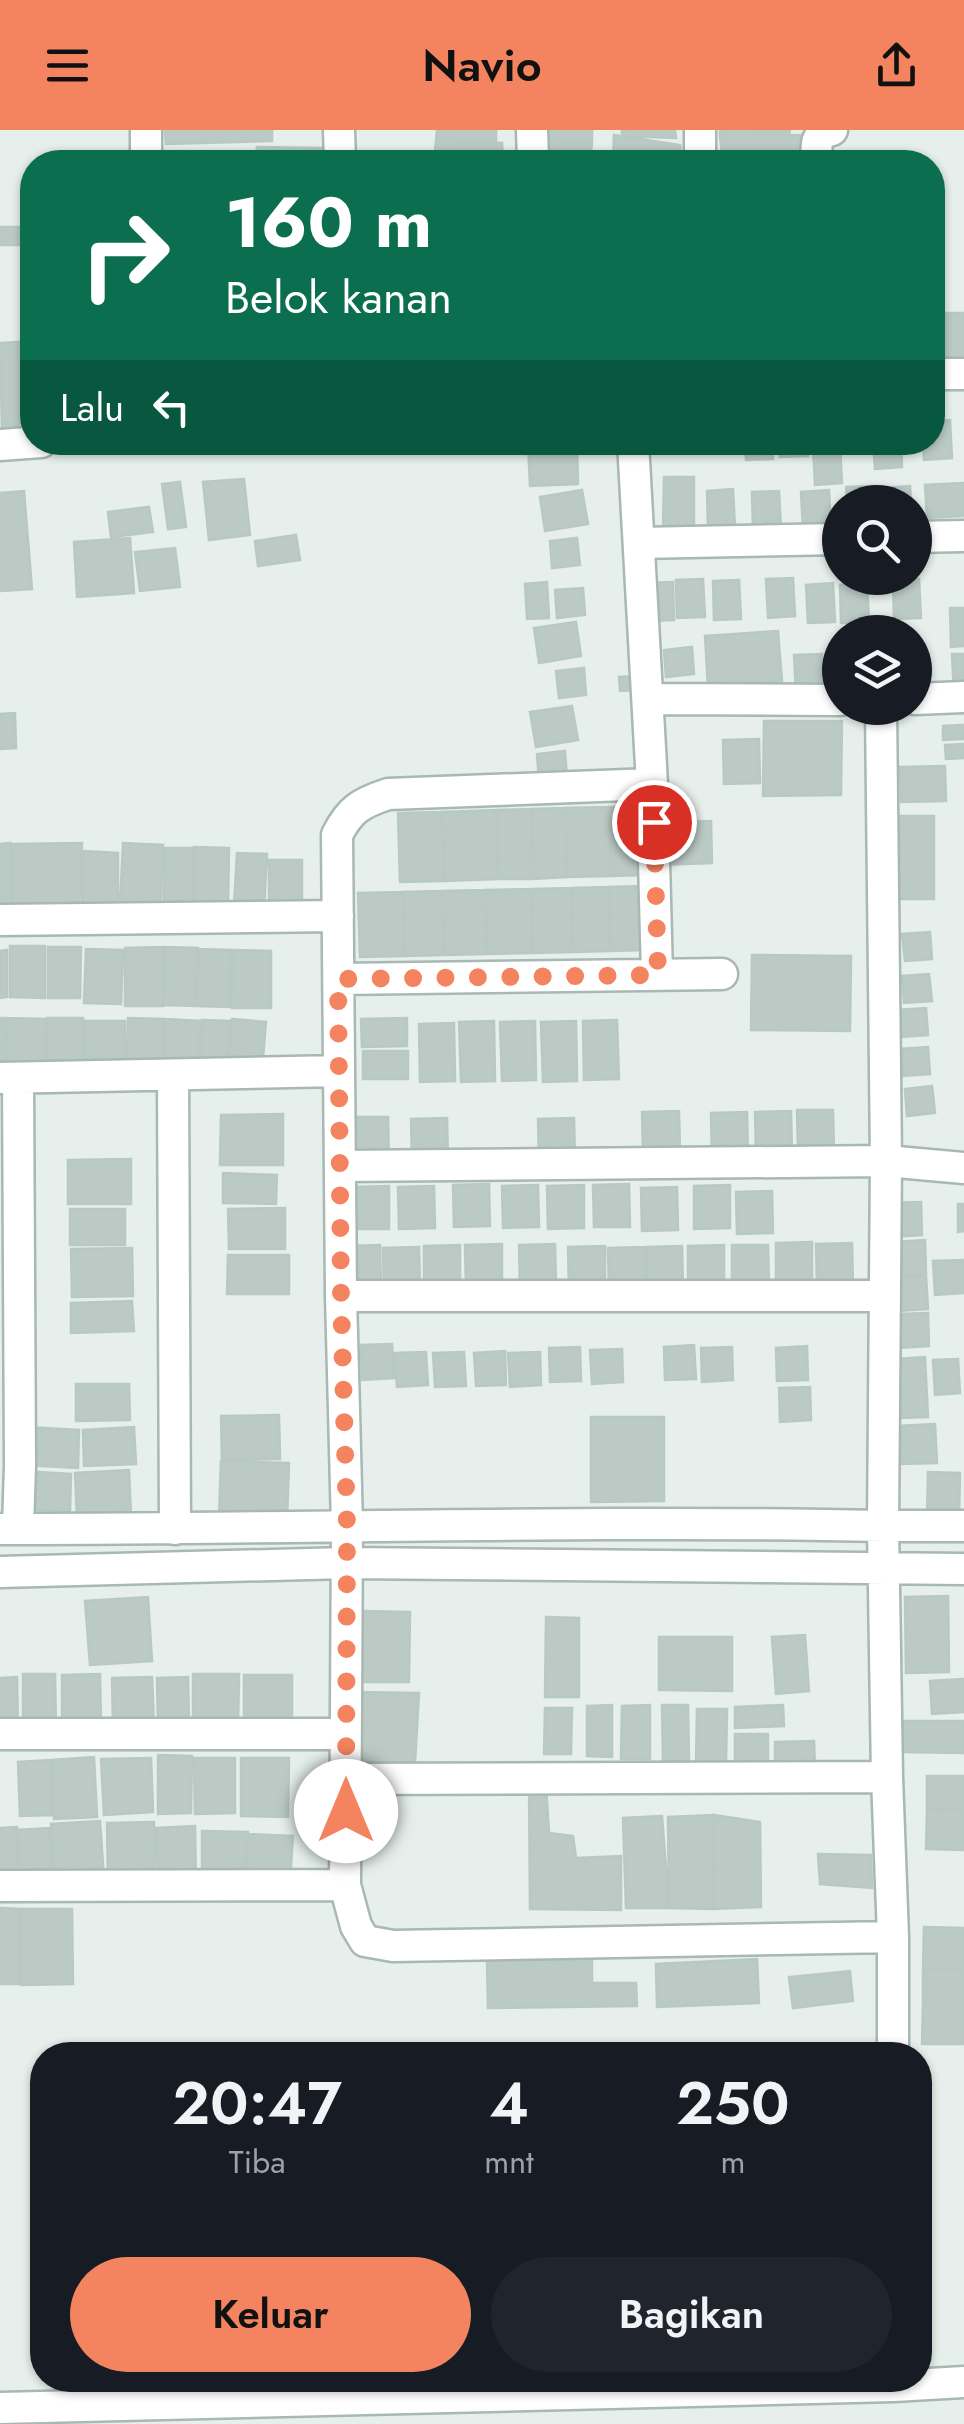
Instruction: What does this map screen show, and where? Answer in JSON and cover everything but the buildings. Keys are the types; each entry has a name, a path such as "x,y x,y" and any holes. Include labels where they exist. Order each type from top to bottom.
{"street":[{"path":"816,150 816,140 822,132 832,130"},
{"path":"634,455 658,975"},
{"path":"932,537 964,536"},
{"path":"639,543 822,539"},
{"path":"932,698 964,697"},
{"path":"648,700 822,700"},
{"path":"881,725 886,1161 883,1526 893,2042"},
{"path":"652,784 388,794 362,803 345,819 337,835 347,1526 345,1885 356,1926 365,1941 393,1946 894,1937"},
{"path":"0,920 338,916"},
{"path":"338,979 722,974"},
{"path":"340,1072 9,1078 20,1465 9,1528 715,1523 964,1526"},
{"path":"173,1075 175,1529"},
{"path":"340,1166 886,1161 964,1168"},
{"path":"341,1296 884,1296"},
{"path":"715,1523 717,1566"},
{"path":"0,1572 346,1563 964,1569"},
{"path":"0,1734 346,1734"},
{"path":"346,1779 886,1777"},
{"path":"0,1886 345,1885"},
{"path":"932,2382 964,2382"},
{"path":"0,2408 572,2392"}],"route":[{"path":"346,1811 347,1526 338,979 658,975 654,822"}]}
